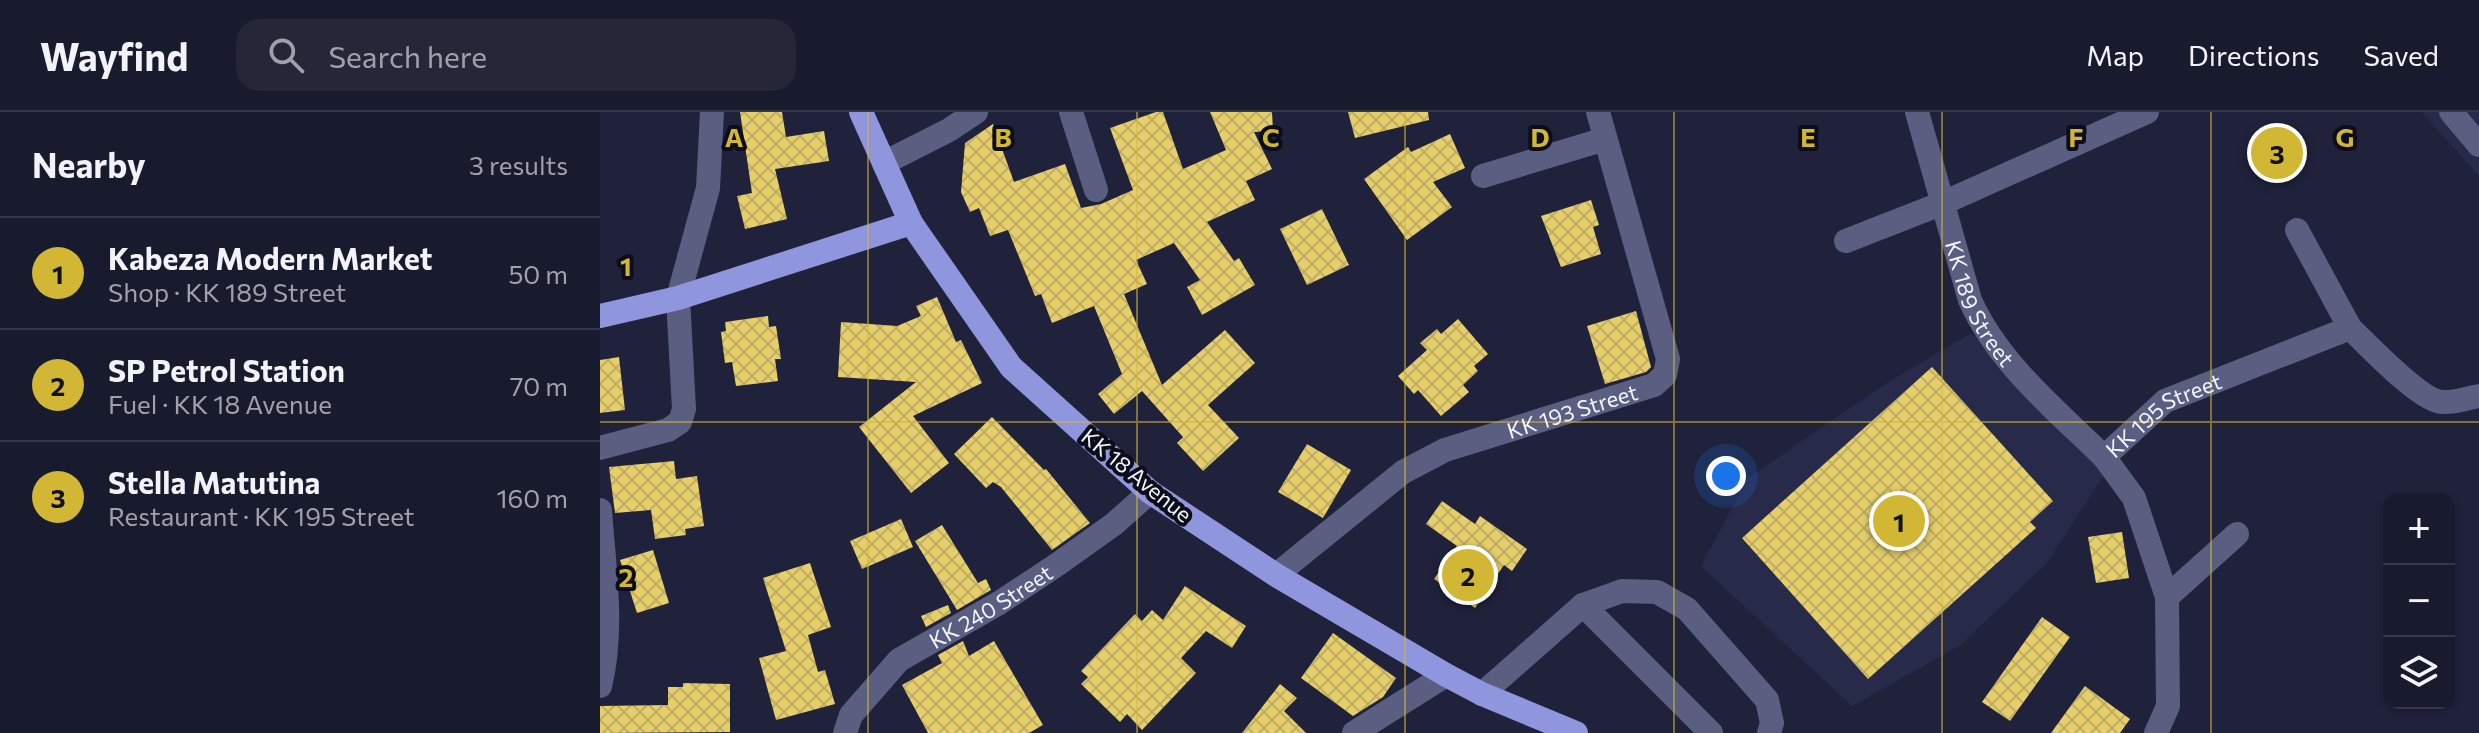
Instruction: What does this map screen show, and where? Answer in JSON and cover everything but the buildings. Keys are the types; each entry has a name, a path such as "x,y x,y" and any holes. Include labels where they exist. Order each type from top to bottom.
{"main road":[{"name":"KK 18 Avenue","path":"861,112 911,223 1011,367 1150,492 1276,575 1446,675 1482,694 1576,733"},
{"path":"600,316 678,298 911,223"}],"street":[{"path":"600,448 668,430 680,422 684,409 678,298 708,188 712,112"},
{"path":"884,163 949,130 976,112"},
{"path":"1071,112 1096,190"},
{"name":"KK 193 Street","path":"1276,575 1403,472 1424,459 1654,385 1665,375 1668,359 1598,112"},
{"name":"KK 189 Street","path":"1917,112 1970,300 1980,322 2032,386 2104,457"},
{"path":"1846,241 1943,203 2147,112"},
{"path":"2451,112 2479,145"},
{"path":"1483,176 1605,139"},
{"path":"2297,230 2350,328 2390,366 2430,398 2443,402 2479,396"},
{"name":"KK 195 Street","path":"2156,733 2168,706 2167,597 2134,498 2104,457 2165,401 2350,328"},
{"name":"KK 240 Street","path":"845,733 851,715 899,660 999,603 1058,564 1114,524 1150,492"},
{"path":"600,510 605,586 605,665 600,686"},
{"path":"2167,597 2237,534"},
{"path":"1482,694 1583,605 1622,591 1657,592 1687,609 1767,700 1772,723 1769,733"},
{"path":"1583,605 1711,733"},
{"path":"1354,733 1446,675"}],"shaded area":[{"path":"2422,112 2479,112 2479,176"},
{"path":"1971,333 2106,472 2046,564 1959,646 1852,706 1701,566 1748,478 1890,381"}],"place":[{"name":"Stella Matutina","path":"2277,153"},
{"name":"Kabeza Modern Market","path":"1899,521"},
{"name":"SP Petrol Station","path":"1468,575"}]}
